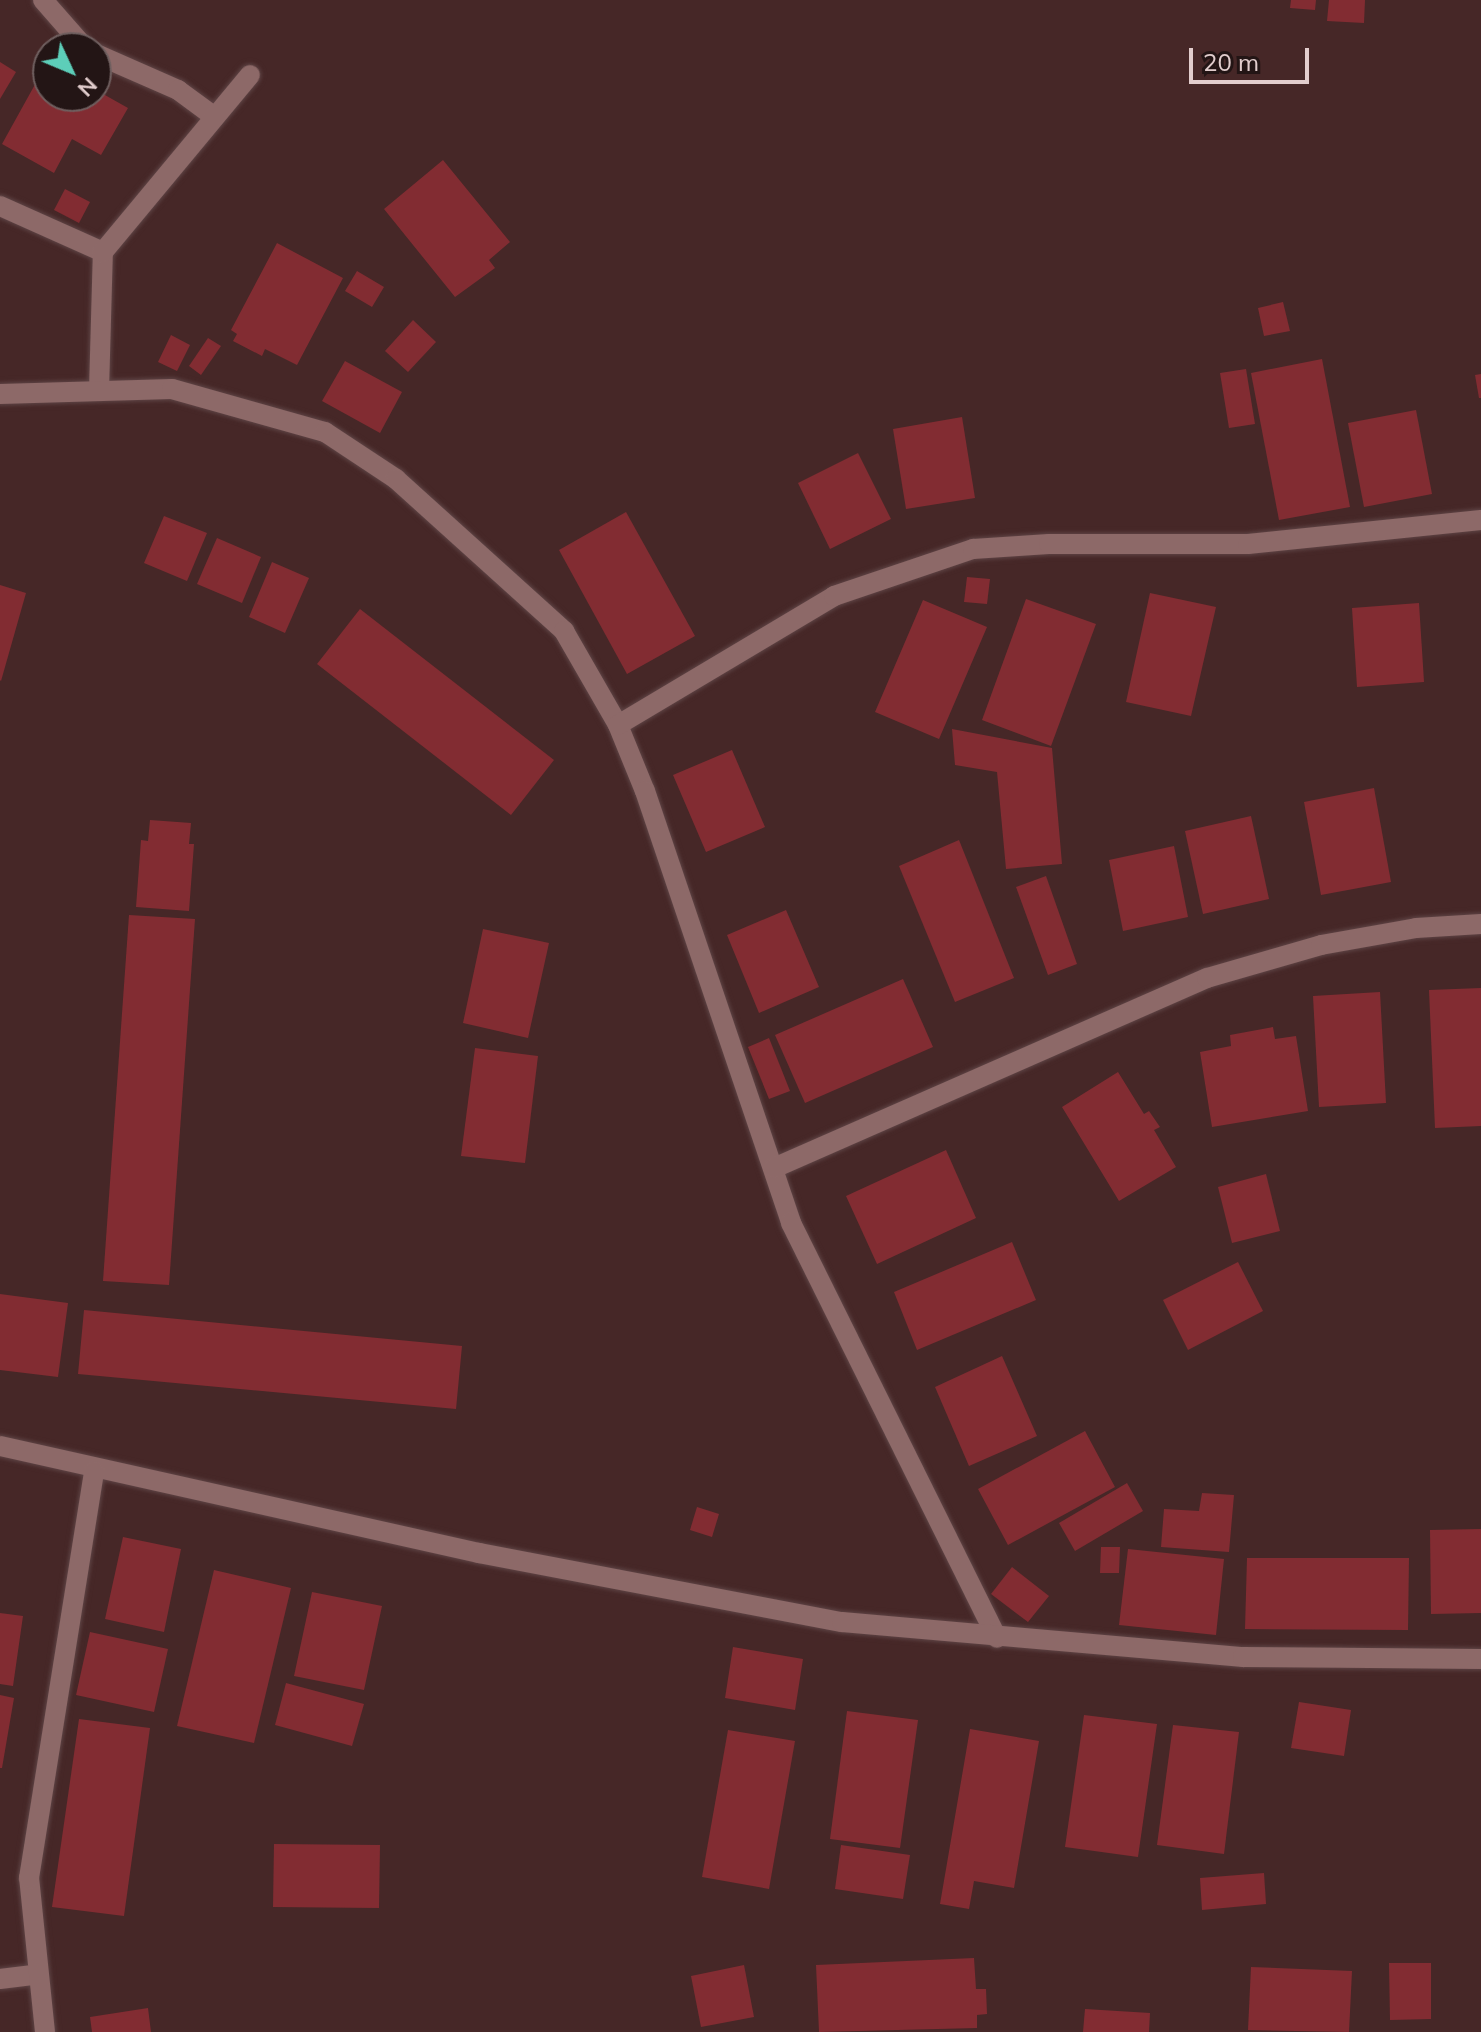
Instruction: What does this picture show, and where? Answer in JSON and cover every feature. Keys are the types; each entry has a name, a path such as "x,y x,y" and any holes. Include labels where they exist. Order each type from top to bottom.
{"street":[{"path":"43,0 71,32"},
{"path":"112,61 178,90 212,115"},
{"path":"99,391 103,252 212,115 250,75"},
{"path":"0,206 103,252"},
{"path":"0,394 172,389 325,432 396,479 564,631 618,725 791,1223 832,1312 997,1638"},
{"path":"618,725 834,596 973,549 1049,544 1248,544 1481,520"},
{"path":"774,1168 1207,978 1321,945 1416,928 1481,924"},
{"path":"0,1446 94,1471 479,1553 842,1622 997,1638 1243,1657 1481,1659"},
{"path":"45,2032 35,1975 29,1878 94,1471"},
{"path":"0,1979 35,1975"}],"building":[{"path":"1291,0 1316,0 1315,10 1290,8"},
{"path":"1329,0 1365,0 1364,23 1327,21"},
{"path":"0,62 16,72 0,99"},
{"path":"32,90 32,112 112,112 112,99 128,108 101,155 72,139 54,173 2,144"},
{"path":"443,160 510,242 489,260 495,268 455,297 384,209"},
{"path":"65,189 90,202 79,223 54,210"},
{"path":"277,243 343,278 297,365 265,349 262,356 233,341 237,334 231,330"},
{"path":"357,271 384,287 372,307 345,291"},
{"path":"1283,302 1290,331 1264,336 1258,308"},
{"path":"413,320 436,342 408,372 385,351"},
{"path":"171,335 190,345 177,371 158,362"},
{"path":"208,338 221,346 201,375 189,366"},
{"path":"1322,359 1350,507 1279,520 1251,373"},
{"path":"345,361 402,392 380,433 322,401"},
{"path":"1246,369 1255,424 1229,428 1220,373"},
{"path":"1481,374 1481,398 1479,398 1475,375"},
{"path":"1416,410 1432,494 1364,507 1348,423"},
{"path":"962,417 975,498 906,509 893,429"},
{"path":"858,453 891,519 830,549 798,483"},
{"path":"626,512 695,636 627,674 559,550"},
{"path":"164,516 207,533 187,581 144,563"},
{"path":"217,538 261,557 242,603 197,584"},
{"path":"272,562 309,578 285,633 249,617"},
{"path":"967,577 990,579 987,604 964,602"},
{"path":"0,585 26,593 1,681 0,680"},
{"path":"1150,593 1216,607 1191,716 1126,702"},
{"path":"1026,599 1096,624 1051,746 982,720"},
{"path":"923,600 987,627 939,739 875,712"},
{"path":"1419,603 1424,682 1357,687 1352,608"},
{"path":"360,609 554,760 511,815 317,664"},
{"path":"952,729 1052,748 1062,864 1006,869 997,772 955,765"},
{"path":"732,750 765,827 706,852 673,775"},
{"path":"1374,788 1391,882 1321,895 1304,802"},
{"path":"1251,816 1269,899 1203,914 1185,831"},
{"path":"150,820 191,823 189,844 194,844 189,911 136,907 141,840 148,841"},
{"path":"959,840 1014,978 955,1002 899,866"},
{"path":"1174,846 1188,917 1123,931 1109,860"},
{"path":"1046,876 1077,964 1048,975 1016,887"},
{"path":"786,910 819,987 759,1013 727,935"},
{"path":"129,915 195,919 169,1285 103,1281"},
{"path":"483,929 549,943 528,1038 463,1023"},
{"path":"903,979 933,1047 805,1103 775,1035"},
{"path":"1481,988 1481,1126 1435,1128 1429,990"},
{"path":"1380,992 1386,1103 1319,1107 1313,996"},
{"path":"1273,1027 1275,1039 1296,1036 1308,1111 1212,1127 1200,1052 1231,1046 1230,1035"},
{"path":"769,1038 790,1091 769,1099 748,1047"},
{"path":"475,1048 538,1056 525,1163 461,1156"},
{"path":"1118,1072 1144,1114 1149,1111 1160,1127 1154,1130 1176,1167 1119,1201 1062,1107"},
{"path":"946,1150 976,1218 877,1264 846,1196"},
{"path":"1266,1174 1280,1231 1232,1243 1218,1187"},
{"path":"1012,1242 1036,1300 917,1350 894,1292"},
{"path":"1238,1262 1263,1311 1188,1350 1163,1300"},
{"path":"0,1294 68,1303 58,1377 0,1370"},
{"path":"84,1310 462,1346 456,1409 78,1374"},
{"path":"1002,1356 1037,1436 969,1466 935,1387"},
{"path":"1085,1431 1115,1487 1008,1545 978,1489"},
{"path":"1127,1483 1143,1511 1075,1551 1059,1523"},
{"path":"1202,1493 1234,1495 1229,1552 1161,1547 1164,1509 1199,1511"},
{"path":"697,1507 719,1514 712,1537 690,1530"},
{"path":"1481,1529 1481,1613 1431,1614 1430,1530"},
{"path":"123,1537 181,1549 164,1632 105,1619"},
{"path":"1101,1547 1120,1547 1119,1573 1100,1573"},
{"path":"1128,1549 1224,1559 1216,1635 1119,1625"},
{"path":"1247,1558 1409,1558 1408,1630 1245,1629"},
{"path":"1012,1567 1049,1596 1028,1622 991,1594"},
{"path":"214,1570 291,1588 254,1743 177,1726"},
{"path":"312,1592 382,1606 364,1690 294,1676"},
{"path":"0,1613 23,1616 13,1686 0,1684"},
{"path":"90,1632 168,1649 154,1712 76,1695"},
{"path":"733,1647 803,1659 795,1710 725,1698"},
{"path":"286,1683 364,1704 352,1746 275,1725"},
{"path":"0,1695 14,1698 2,1768 0,1768"},
{"path":"1299,1702 1351,1710 1344,1756 1291,1748"},
{"path":"847,1711 918,1720 900,1848 830,1839"},
{"path":"1084,1715 1157,1724 1138,1857 1065,1847"},
{"path":"79,1719 150,1728 124,1916 52,1907"},
{"path":"1173,1725 1239,1732 1224,1854 1157,1845"},
{"path":"970,1729 1039,1741 1014,1888 974,1881 969,1909 940,1904"},
{"path":"728,1730 795,1741 769,1889 702,1877"},
{"path":"274,1844 380,1845 379,1908 273,1907"},
{"path":"841,1845 910,1855 903,1899 835,1889"},
{"path":"1264,1873 1266,1904 1202,1910 1200,1878"},
{"path":"974,1958 976,1989 986,1989 987,2014 977,2015 977,2028 819,2032 816,1965"},
{"path":"1389,1963 1431,1963 1431,2019 1390,2020"},
{"path":"744,1965 754,2017 701,2027 691,1976"},
{"path":"1251,1967 1352,1971 1349,2032 1248,2030"},
{"path":"148,2008 151,2032 92,2032 90,2017"},
{"path":"1085,2009 1150,2013 1149,2032 1083,2032"}]}
